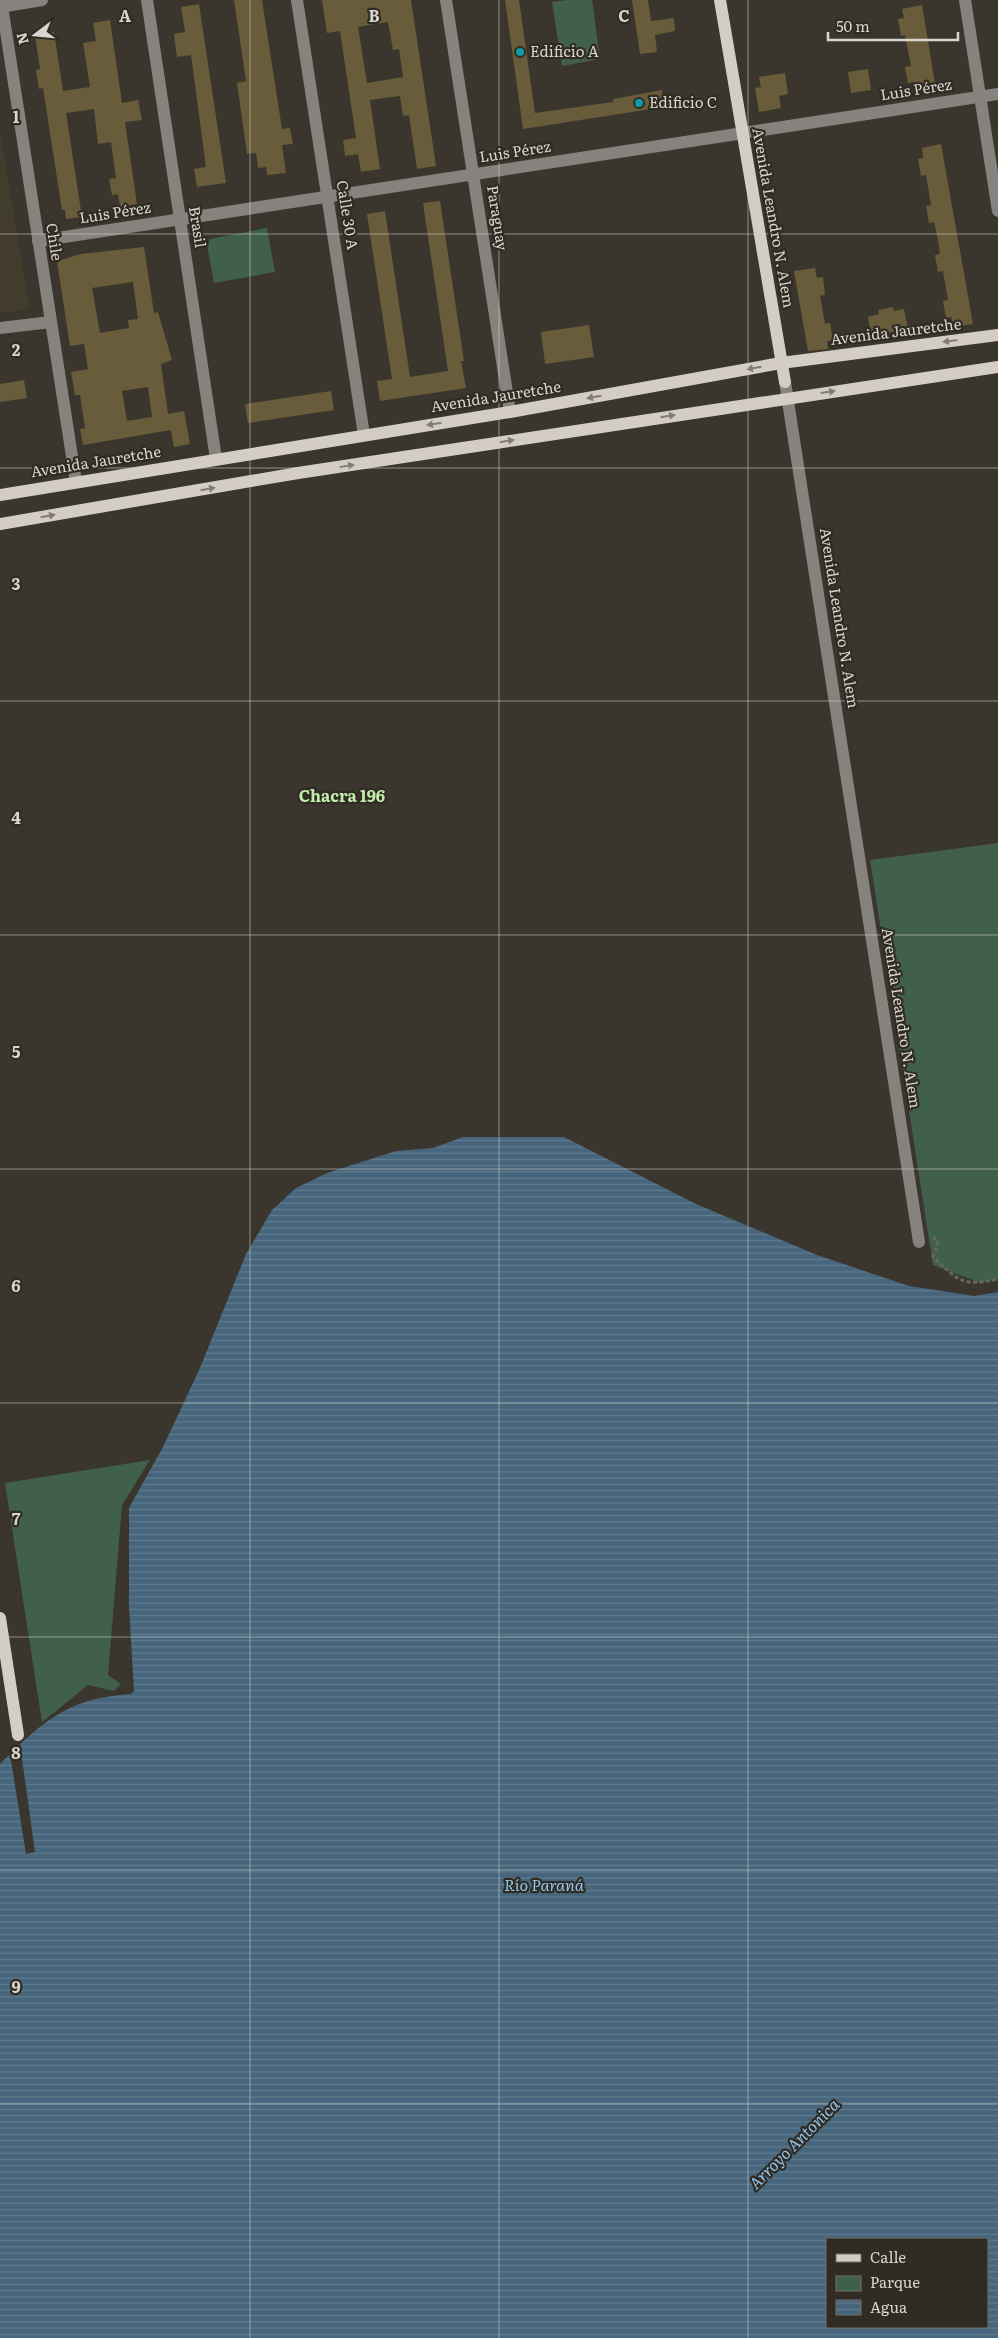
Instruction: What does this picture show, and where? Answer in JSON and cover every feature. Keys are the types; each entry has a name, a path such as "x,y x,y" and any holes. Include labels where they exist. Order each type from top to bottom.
{"main road":[{"name":"Avenida Leandro N. Alem","path":"720,0 785,382"},
{"name":"Avenida Jauretche","path":"0,495 510,412 781,363 998,335"},
{"path":"0,524 298,473 998,367"},
{"path":"0,1618 18,1736"}],"street":[{"path":"1,6 42,0"},
{"name":"Brasil","path":"147,0 216,459"},
{"name":"Calle 30 A","path":"297,0 364,435"},
{"name":"Paraguay","path":"446,0 510,412"},
{"path":"965,0 998,212"},
{"name":"Chile","path":"1,6 76,482"},
{"name":"Luis Pérez","path":"38,241 998,94"},
{"path":"0,328 51,322"},
{"name":"Avenida Leandro N. Alem","path":"785,382 919,1242"}],"path":[{"path":"916,1222 938,1242 933,1257 958,1280 981,1283 998,1279"}],"shaded area":[{"path":"0,132 30,309 0,313"}],"green space":[{"path":"592,0 600,59 562,66 552,2"},
{"path":"267,228 275,272 214,283 207,245 210,239"},
{"path":"998,843 998,1279 981,1283 933,1265 870,860"},
{"path":"150,1460 122,1505 108,1675 121,1684 114,1691 88,1685 42,1722 5,1483"}],"water":[{"name":"Río Paraná","path":"463,1137 564,1137 696,1204 817,1255 909,1286 974,1296 998,1292 998,2338 0,2338 0,1764 30,1735 58,1714 90,1701 109,1696 131,1694 134,1691 129,1606 129,1508 163,1447 200,1368 246,1254 272,1210 296,1188 327,1173 396,1151 433,1148"}],"pier":[{"path":"20,1744 35,1852 26,1854 10,1754"}],"building":[{"path":"234,0 262,0 282,129 290,128 293,144 282,145 286,173 267,175 266,167 258,168 256,153 247,154 237,83 246,81"},
{"path":"322,0 411,0 436,166 417,169 409,115 403,116 400,96 370,100 380,169 361,172 358,154 345,156 343,140 356,138 340,31 327,33","holes":["388,22 393,50 399,49 403,77 367,83 358,27"]},
{"name":"Edificio A","path":"505,0 519,0 535,113 613,102 613,99 662,90 664,107 523,129"},
{"path":"632,0 648,0 651,21 674,18 675,31 655,35 657,52 640,54"},
{"path":"199,4 226,183 197,187 194,169 206,167 191,55 177,57 174,34 185,32 181,7"},
{"path":"922,5 936,90 916,93 914,82 908,83 905,67 911,66 905,35 901,36 898,19 904,18 902,9"},
{"path":"110,20 122,103 138,100 142,120 125,122 137,204 120,207 118,194 112,195 109,179 116,178 111,142 98,144 94,109 66,113 82,217 66,219 65,210 62,210 43,88 39,89 36,70 40,69 35,35 54,32 63,91 90,87 83,43 96,41 93,23"},
{"path":"868,69 871,90 851,93 848,72"},
{"path":"785,73 788,94 779,96 781,108 759,112 755,88 761,87 759,77"},
{"path":"941,144 973,324 954,327 951,317 946,318 943,301 948,300 943,271 938,272 935,255 940,254 938,240 934,222 929,223 926,206 931,205 926,175 921,176 918,159 923,158 922,148"},
{"path":"440,201 464,361 461,361 466,388 380,401 377,381 392,379 367,214 385,211 410,377 448,371 423,203"},
{"path":"144,247 154,313 158,312 172,360 161,364 168,414 184,411 190,444 174,447 171,430 83,445 80,429 85,428 80,395 75,395 71,372 88,369 84,344 70,346 57,261 81,254","holes":["133,282 138,319 128,320 129,328 100,333 92,288","148,387 152,417 127,421 122,391"]},
{"path":"815,268 817,278 823,277 825,295 820,296 825,324 830,323 833,340 827,341 828,349 808,351 794,271"},
{"path":"893,307 894,311 904,309 908,329 871,336 868,317 879,314 878,310"},
{"path":"589,325 594,357 545,364 541,332"},
{"path":"24,380 27,398 0,402 0,384"},
{"path":"331,391 334,410 248,423 245,404"}],"place":[{"name":"Edificio A","path":"520,52"},
{"name":"Edificio C","path":"639,103"}],"district":[{"name":"Chacra 196","path":"342,796"}],"water label":[{"name":"Arroyo Antonica","path":"794,2144"}]}
